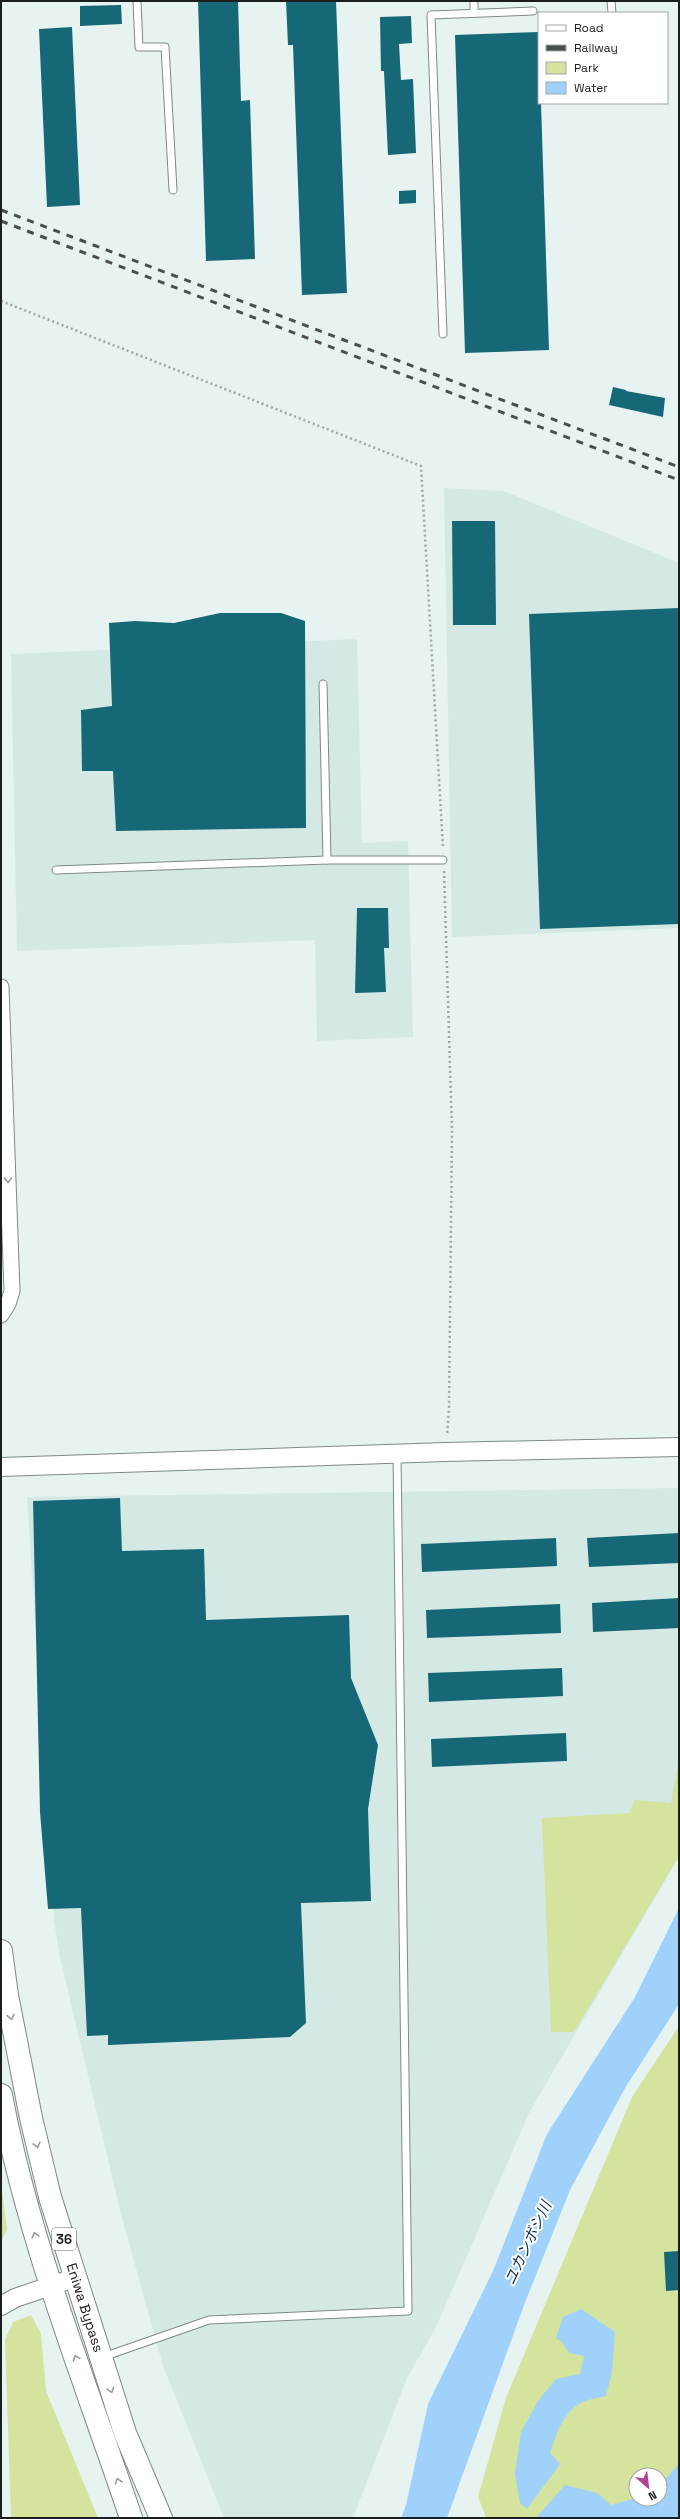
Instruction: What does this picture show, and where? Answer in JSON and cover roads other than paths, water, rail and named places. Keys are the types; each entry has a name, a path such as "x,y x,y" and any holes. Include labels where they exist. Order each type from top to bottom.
{"highway":[{"name":"Eniwa Bypass","path":"1,1951 7,1995 31,2118 50,2196 77,2277 125,2433 161,2518"},
{"name":"Eniwa Bypass","path":"1,2095 23,2192 50,2285 131,2518"}],"street":[{"path":"1,987 12,1291 8,1304 1,1315"},
{"path":"1,1467 445,1452 679,1447"},
{"path":"1,2306 15,2298 77,2277"}],"lane":[{"path":"137,1 140,47 165,47 173,190"},
{"path":"474,1 474,13"},
{"path":"611,1 612,12"},
{"path":"443,334 431,15 532,11"},
{"path":"324,684 327,860"},
{"path":"56,870 327,860 443,860"},
{"path":"101,2358 209,2320 408,2311 397,1454"}],"water":[{"name":"ユカンボシ川","path":"679,1908 679,2004 625,2088 570,2190 524,2305 447,2518 401,2518 406,2505 428,2404 493,2271 547,2134 635,1997"},
{"path":"581,2309 615,2332 612,2372 606,2396 581,2403 569,2412 561,2425 550,2453 560,2464 527,2509 520,2503 515,2474 521,2432 538,2401 556,2379 580,2374 584,2356 569,2353 562,2342 556,2338 563,2317"},
{"path":"679,2464 679,2518 536,2518 565,2485 597,2493 611,2505 628,2500 628,2507 668,2507 668,2476"}],"railway":[{"path":"1,210 679,467"},
{"path":"1,221 679,480"}]}
